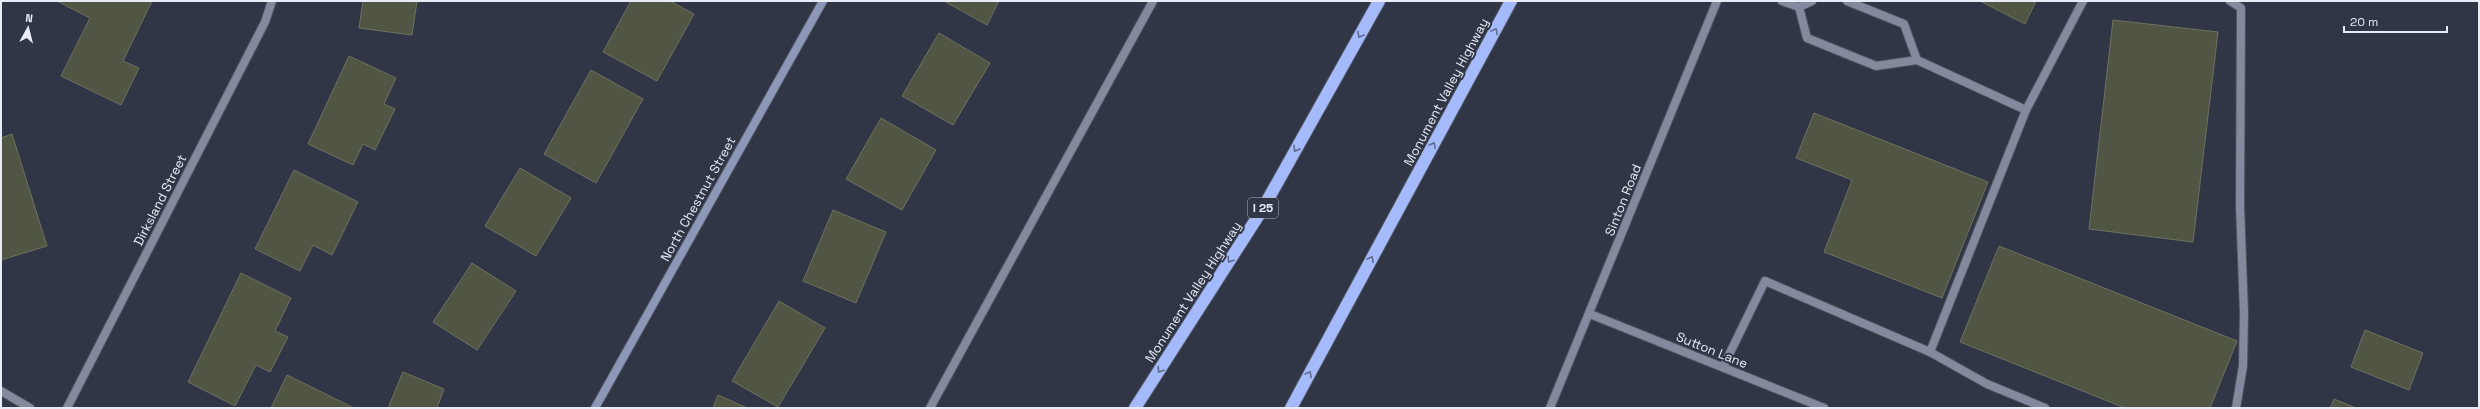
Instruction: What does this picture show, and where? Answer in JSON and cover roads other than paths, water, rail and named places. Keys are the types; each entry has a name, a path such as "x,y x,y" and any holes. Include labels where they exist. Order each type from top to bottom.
{"highway":[{"name":"Monument Valley Highway","path":"1135,408 1262,210 1379,1"},
{"name":"Monument Valley Highway","path":"1291,408 1512,1"}],"main road":[{"name":"North Chestnut Street","path":"595,408 823,1"}],"street":[{"name":"Dirksland Street","path":"67,408 265,22 272,1"},
{"path":"930,408 1154,1"},
{"name":"Sinton Road","path":"1550,408 1590,314 1717,1"},
{"path":"1782,1 1799,7 1812,1"},
{"path":"1847,1 1904,24 1917,60"},
{"path":"1930,352 2026,110 2083,1"},
{"path":"2230,1 2241,8 2240,206 2244,313 2243,366 2236,408"},
{"path":"1799,7 1807,38 1876,66 1917,60 2026,110"},
{"path":"1723,367 1765,281 1930,352 1988,384 2045,408"},
{"name":"Sutton Lane","path":"1590,314 1824,408"},
{"path":"1,391 30,408"}]}
